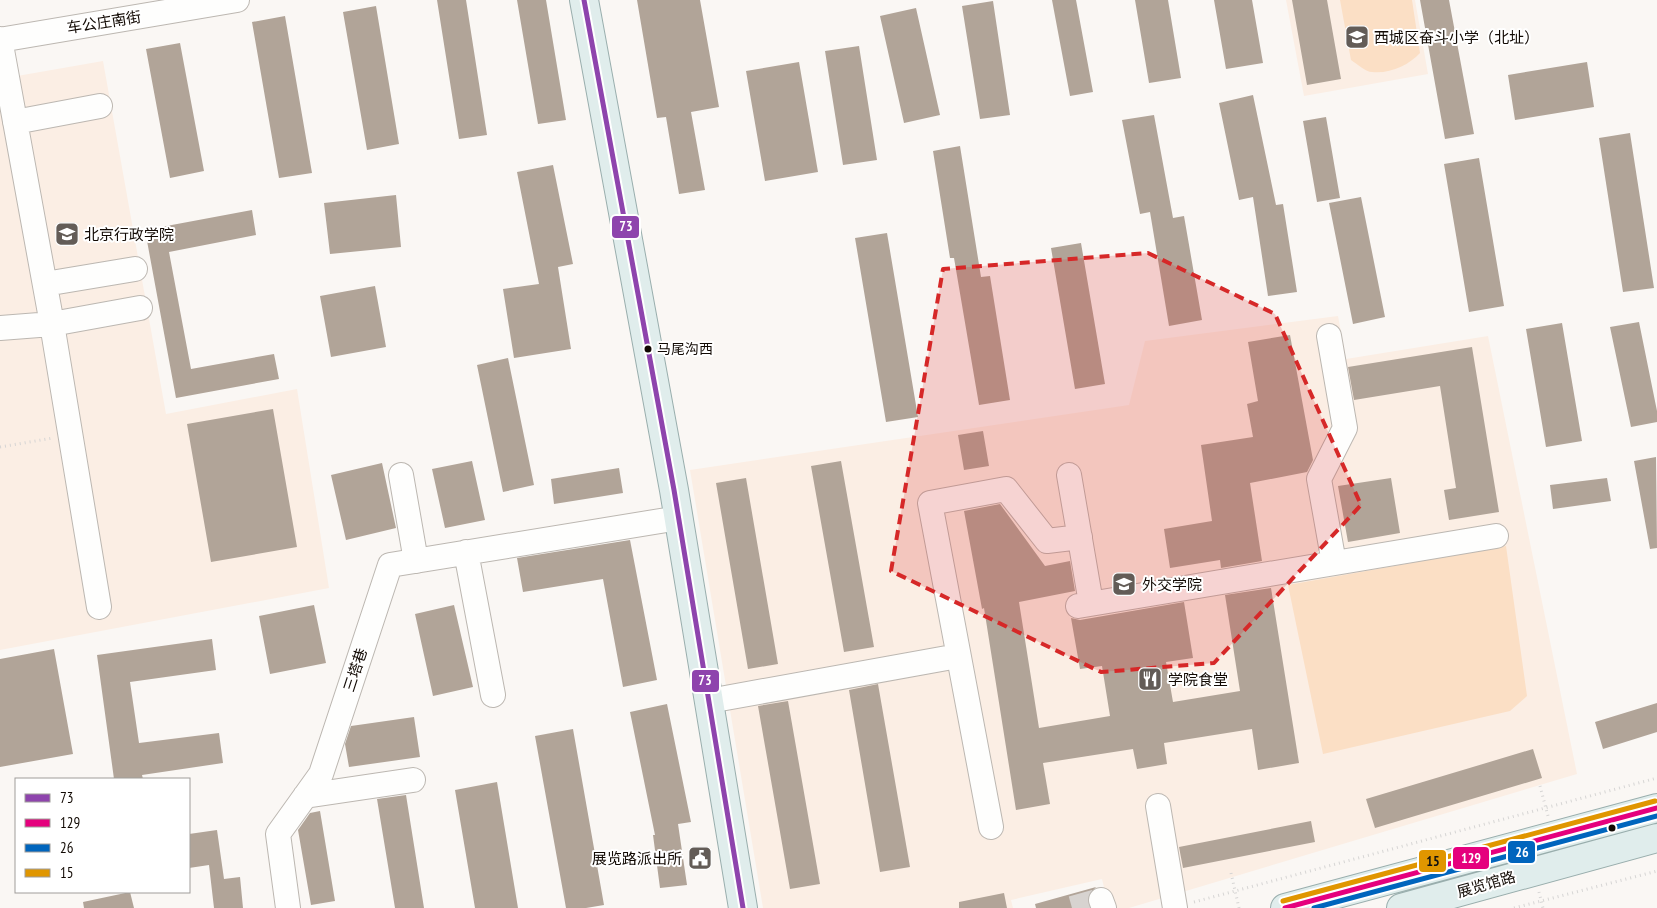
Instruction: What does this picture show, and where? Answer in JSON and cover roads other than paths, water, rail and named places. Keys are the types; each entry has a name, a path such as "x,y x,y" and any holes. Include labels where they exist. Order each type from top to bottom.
{"main road":[{"path":"584,0 679,518 743,908"},
{"name":"展览馆路","path":"1285,908 1657,808"},
{"name":"展览馆路","path":"1401,908 1657,838"}],"street":[{"name":"车公庄南街","path":"0,40 237,0"},
{"path":"0,40 45,284 100,607"},
{"path":"15,122 100,106"},
{"path":"45,284 135,269"},
{"path":"0,328 52,324 140,308"},
{"path":"1329,336 1345,428 1319,479 1334,563"},
{"path":"401,475 416,561"},
{"path":"1069,475 1080,537 1085,604 1496,536"},
{"path":"990,827 930,503 1006,489 1047,541 1080,537"},
{"name":"三塔巷","path":"288,908 278,834 321,774 390,565 679,518"},
{"path":"466,552 492,695"},
{"path":"709,701 958,656"},
{"path":"305,796 413,780"},
{"path":"1158,806 1175,908"}],"tunnel":[{"path":"1072,908 1101,900"}],"place":[{"name":"西城区奋斗小学（北址）","path":"1357,37"},
{"name":"北京行政学院","path":"67,234"},
{"name":"马尾沟西","path":"648,349"},
{"name":"外交学院","path":"1124,584"},
{"name":"学院食堂","path":"1150,679"},
{"name":"展览路派出所","path":"700,858"}]}
